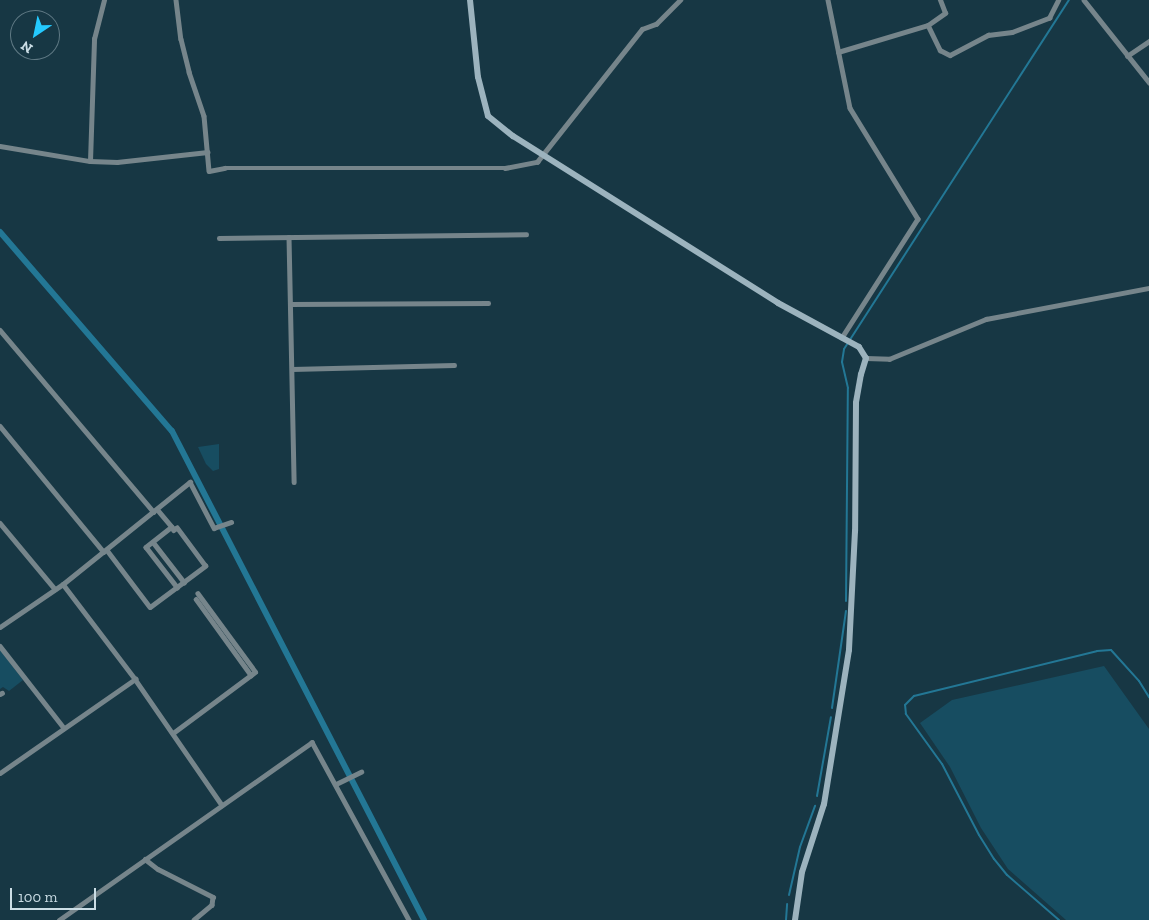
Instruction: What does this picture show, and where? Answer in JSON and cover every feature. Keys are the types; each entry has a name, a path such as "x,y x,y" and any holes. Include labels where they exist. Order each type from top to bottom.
{"street":[{"path":"90,161 94,40 104,0"},
{"path":"176,0 189,72 204,116 209,171 225,168 505,168 537,162 642,29 656,24 680,0"},
{"path":"470,0 478,78 488,116 513,136 545,154 778,303 859,347 866,358 856,403 855,531 849,650 824,804 802,872 795,920"},
{"path":"828,0 850,108 918,219 846,340"},
{"path":"838,52 928,26 945,13 940,0"},
{"path":"928,26 940,50 950,55 988,35 1012,32 1049,18 1058,0"},
{"path":"1084,0 1149,82"},
{"path":"1127,56 1149,40"},
{"path":"0,146 90,161 117,162 207,152"},
{"path":"219,238 526,234"},
{"path":"289,237 294,482"},
{"path":"866,358 889,359 986,319 1149,288"},
{"path":"290,304 488,303"},
{"path":"0,330 156,511 174,530 177,528 205,566 150,607 106,551 0,426"},
{"path":"292,369 454,366"},
{"path":"0,627 63,584 190,482 214,528 231,522"},
{"path":"0,523 55,589"},
{"path":"172,527 146,547 176,587"},
{"path":"153,542 184,582"},
{"path":"63,584 136,679 222,805"},
{"path":"173,733 255,672 197,597"},
{"path":"0,646 64,728"},
{"path":"0,773 136,679"},
{"path":"59,920 312,742 409,920"},
{"path":"336,784 361,772"},
{"path":"145,859 158,868 213,897 212,905 194,920"}],"shaded area":[{"path":"219,444 219,469 213,471 206,464 198,447"},
{"path":"0,650 23,680 9,691 3,687 0,689"},
{"path":"1104,666 1149,729 1149,920 1066,920 1008,869 981,828 950,767 920,723 952,700"}],"waterway":[{"path":"846,601 848,388 842,362 844,349 1069,0"},
{"path":"0,232 172,431 424,920"},
{"path":"832,708 846,611"},
{"path":"1059,920 1007,875 994,859 979,835 942,764 906,714 905,705 914,696 1097,651 1111,650 1139,681 1149,697"},
{"path":"817,796 831,717"},
{"path":"789,895 800,847 815,806"},
{"path":"786,920 787,904"}]}
